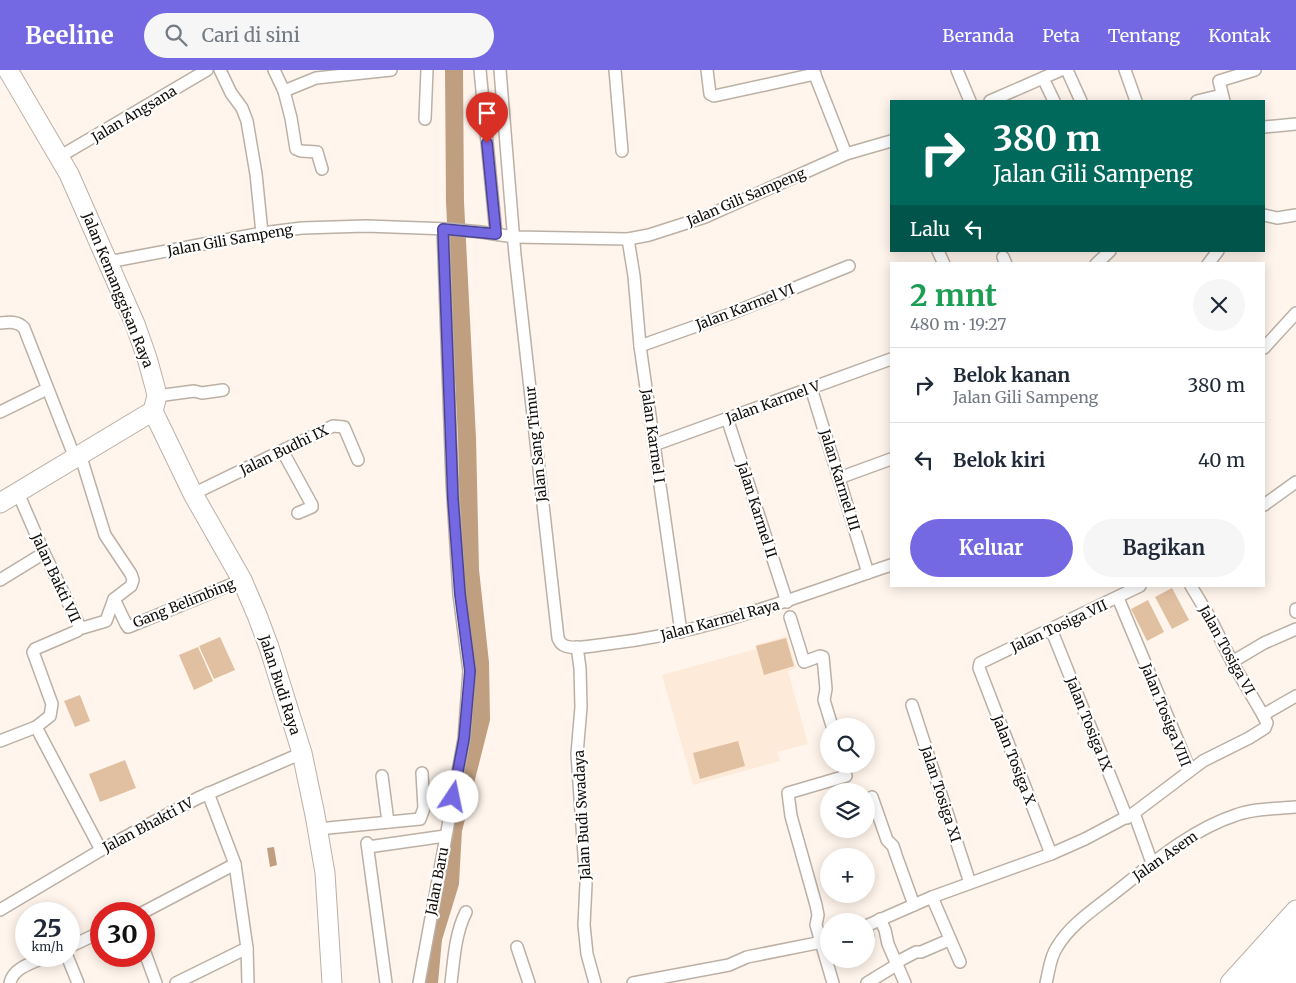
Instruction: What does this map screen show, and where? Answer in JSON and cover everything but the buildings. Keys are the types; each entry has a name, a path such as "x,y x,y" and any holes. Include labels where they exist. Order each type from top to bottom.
{"highway":[{"path":"1250,983 1296,932"},
{"path":"1272,983 1296,956"}],"main road":[{"name":"Jalan Kemanggisan Raya","path":"8,70 59,157 87,214 138,332 152,374 155,403"},
{"path":"0,503 20,497 155,403"},
{"name":"Jalan Budi Raya","path":"155,403 193,494 242,580 257,615 302,753 325,872 332,983"},
{"path":"1230,983 1296,910"},
{"path":"1292,983 1296,979"}],"street":[{"name":"Jalan Angsana","path":"59,157 208,70"},
{"path":"220,70 231,93 242,108 247,121 256,174 262,233"},
{"path":"274,70 284,91 296,149 317,152 322,169"},
{"path":"284,91 316,78 391,70"},
{"path":"425,119 427,70"},
{"path":"480,70 496,234"},
{"name":"Jalan Sang Timur","path":"500,70 514,237 558,638 562,645 572,647"},
{"path":"615,70 622,151"},
{"path":"706,70 708,91 714,96 814,72 846,154"},
{"path":"957,70 970,100"},
{"path":"992,100 1060,70"},
{"path":"1067,70 1081,100"},
{"path":"1125,70 1136,100"},
{"path":"1206,100 1223,98 1218,81 1254,70"},
{"path":"1043,78 1054,100"},
{"path":"1265,127 1296,124"},
{"name":"Jalan Gili Sampeng","path":"108,262 262,233 302,228 366,226 446,229 514,237 628,239 649,235 705,218 846,154 890,141"},
{"path":"1265,215 1277,218 1296,215"},
{"name":"Jalan Baru","path":"419,983 464,739 470,671 460,594 453,489 446,229"},
{"name":"Jalan Karmel I","path":"628,239 634,276 640,346 681,632"},
{"path":"1098,262 1109,252"},
{"path":"1210,262 1217,252"},
{"name":"Jalan Karmel VI","path":"640,346 730,314 849,266"},
{"path":"1265,347 1296,313"},
{"path":"0,324 12,322 24,328 47,389 77,456 105,535 134,580 132,586 114,599 106,621 79,629"},
{"name":"Jalan Karmel V","path":"654,445 890,359"},
{"name":"Jalan Karmel III","path":"811,388 868,573"},
{"path":"0,412 47,389"},
{"path":"155,403 194,391 202,393 223,390"},
{"name":"Jalan Karmel II","path":"727,418 787,602"},
{"name":"Jalan Budhi IX","path":"193,494 283,452 333,426 344,427 358,460"},
{"path":"283,452 312,503 312,506 298,513"},
{"path":"839,478 890,459"},
{"path":"1265,504 1296,482"},
{"name":"Jalan Bakti VII","path":"0,741 36,727 50,716 52,704 32,652 79,629 20,497"},
{"path":"0,580 44,552"},
{"name":"Jalan Karmel Raya","path":"572,647 641,641 738,618 890,565"},
{"name":"Gang Belimbing","path":"114,599 128,627 242,580"},
{"name":"Jalan Tosiga VII","path":"979,665 1138,587"},
{"name":"Jalan Tosiga VI","path":"1192,587 1263,715"},
{"name":"Jalan Tosiga VIII","path":"875,922 932,897 1051,854 1131,816 1190,770 1118,598"},
{"path":"790,617 804,662 820,656 823,658 826,689 824,700 830,718"},
{"name":"Jalan Tosiga IX","path":"1051,629 1152,863"},
{"path":"1232,662 1264,643 1296,629"},
{"name":"Jalan Budi Swadaya","path":"572,647 580,668 581,707 576,754 586,884 584,925 587,954 595,983"},
{"name":"Jalan Tosiga X","path":"979,665 1051,854"},
{"path":"1190,770 1203,761 1265,728 1267,723 1263,715 1296,696"},
{"name":"Jalan Tosiga XI","path":"912,705 970,883"},
{"path":"36,727 101,850"},
{"name":"Jalan Bhakti IV","path":"0,910 101,850 208,793 302,753"},
{"path":"318,829 420,819 424,808 422,773"},
{"path":"820,936 816,925 818,915 816,905 791,816 788,793 846,776 845,773"},
{"path":"382,776 388,822"},
{"path":"208,793 235,864 247,948 248,983"},
{"path":"875,806 887,840 896,855 914,905"},
{"name":"Jalan Asem","path":"1046,983 1056,947 1078,922 1152,863 1193,835 1235,815 1251,811 1296,807"},
{"path":"386,983 368,845 445,836"},
{"path":"155,906 235,864"},
{"path":"932,897 960,962"},
{"path":"450,983 455,950 466,912"},
{"path":"880,919 886,930 888,944 906,983"},
{"path":"867,983 916,952 949,940"},
{"path":"517,947 529,983"},
{"path":"633,983 729,965 747,958 820,947"},
{"path":"176,983 247,948"},
{"path":"10,983 16,971 25,967"},
{"path":"71,967 78,983"},
{"path":"150,967 156,983"},
{"path":"829,968 833,983"}],"shaded area":[{"path":"1172,588 1189,620 1172,629 1155,597"},
{"path":"1148,600 1164,632 1147,641 1131,609"},
{"path":"787,636 796,668 788,671 808,744 777,752 780,761 693,785 662,675 756,649 755,645"},
{"path":"220,637 235,670 214,679 199,646"},
{"path":"786,638 794,666 764,675 756,646"},
{"path":"198,647 213,681 194,690 179,655"},
{"path":"80,695 90,721 75,727 64,701"},
{"path":"738,741 745,766 700,779 693,753"},
{"path":"125,760 136,788 100,802 89,774"},
{"path":"274,847 277,865 270,867 267,848"},
{"path":"442,939 438,983 419,983 426,946"}],"waterway":[{"path":"428,983 431,945 450,883 453,830 481,719 480,663 470,570 467,438 455,202 454,70"}],"route":[{"path":"453,797 467,717 470,671 460,594 453,499 443,229 496,234 487,143"}]}
